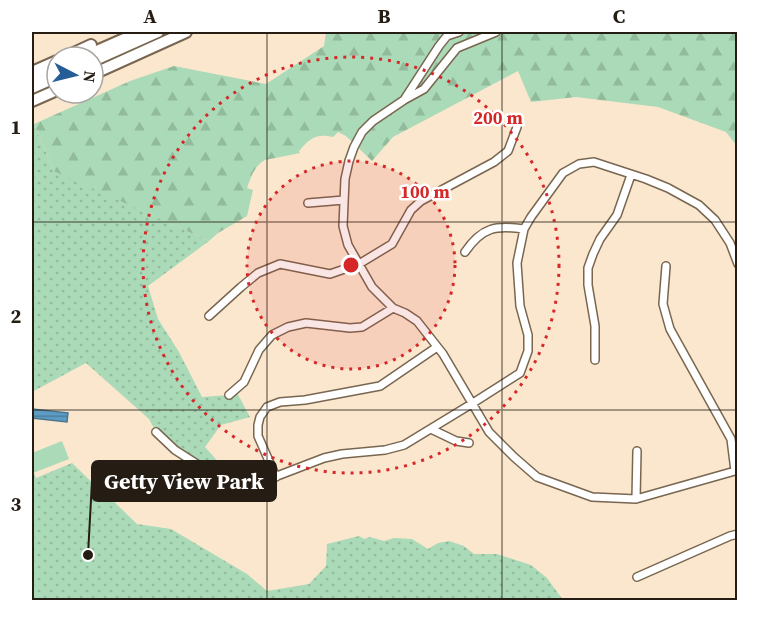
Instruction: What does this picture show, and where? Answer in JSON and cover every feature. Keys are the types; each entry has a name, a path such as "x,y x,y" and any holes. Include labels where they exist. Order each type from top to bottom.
{"highway":[{"path":"92,45 122,32"},
{"path":"105,47 140,32"},
{"path":"105,56 158,32"},
{"path":"105,69 186,32"}],"street":[{"path":"404,100 447,36 459,32"},
{"path":"496,32 457,48 424,89 373,121 362,132 354,147 345,179 343,226 348,245 372,287 393,308 417,321 443,354 489,432 514,458 537,477 592,496 636,499 736,471 731,439 670,329 663,304 666,266"},
{"path":"209,316 258,273 280,264 330,274 359,264 392,244 411,210 421,201 494,162 508,151 517,127"},
{"path":"156,432 175,450 214,475 247,485 276,477 324,458 385,450 404,445 473,403 520,373 528,351 528,335 520,306 516,263 524,229 563,174 579,164 594,162 668,188 699,205 715,220 730,243 738,264"},
{"path":"595,360 595,326 588,285 588,268 600,238 617,215 631,175"},
{"path":"308,203 344,200"},
{"path":"465,252 474,240 490,230 503,226 524,229"},
{"path":"229,395 244,382 259,350 272,335 288,327 306,323 350,328 362,327 393,308"},
{"path":"276,477 258,436 260,417 267,407 280,402 305,400 380,386 437,347"},
{"path":"431,429 456,441 468,443"},
{"path":"636,499 637,451"},
{"path":"637,577 738,534"}],"green space":[{"path":"326,32 737,32 737,146 726,132 658,107 576,97 531,102 518,71 393,137 372,161 346,136 338,132 333,137 322,136 310,140 299,151 300,153 261,162 247,188 253,190 247,216 209,241 54,171 34,124 76,105 105,105 105,92 174,66 266,84 324,46"},
{"path":"34,124 54,171 70,171 71,178 209,241 148,286 158,319 179,352 202,397 229,395 235,389 250,417 221,425 205,447 223,467 237,475 231,482 214,475 156,432 149,419 86,363 32,392 32,125"},
{"path":"62,441 69,459 33,473 32,453"},
{"path":"72,463 137,524 171,529 247,574 267,591 309,584 326,566 327,544 359,536 364,539 370,537 384,541 394,538 412,539 428,549 438,543 449,541 464,546 474,554 497,554 531,565 547,578 563,600 32,600 32,468 36,478"}],"water":[{"path":"32,409 68,413 67,422 32,418"}],"place":[{"name":"Getty View Park","path":"88,555"}]}
